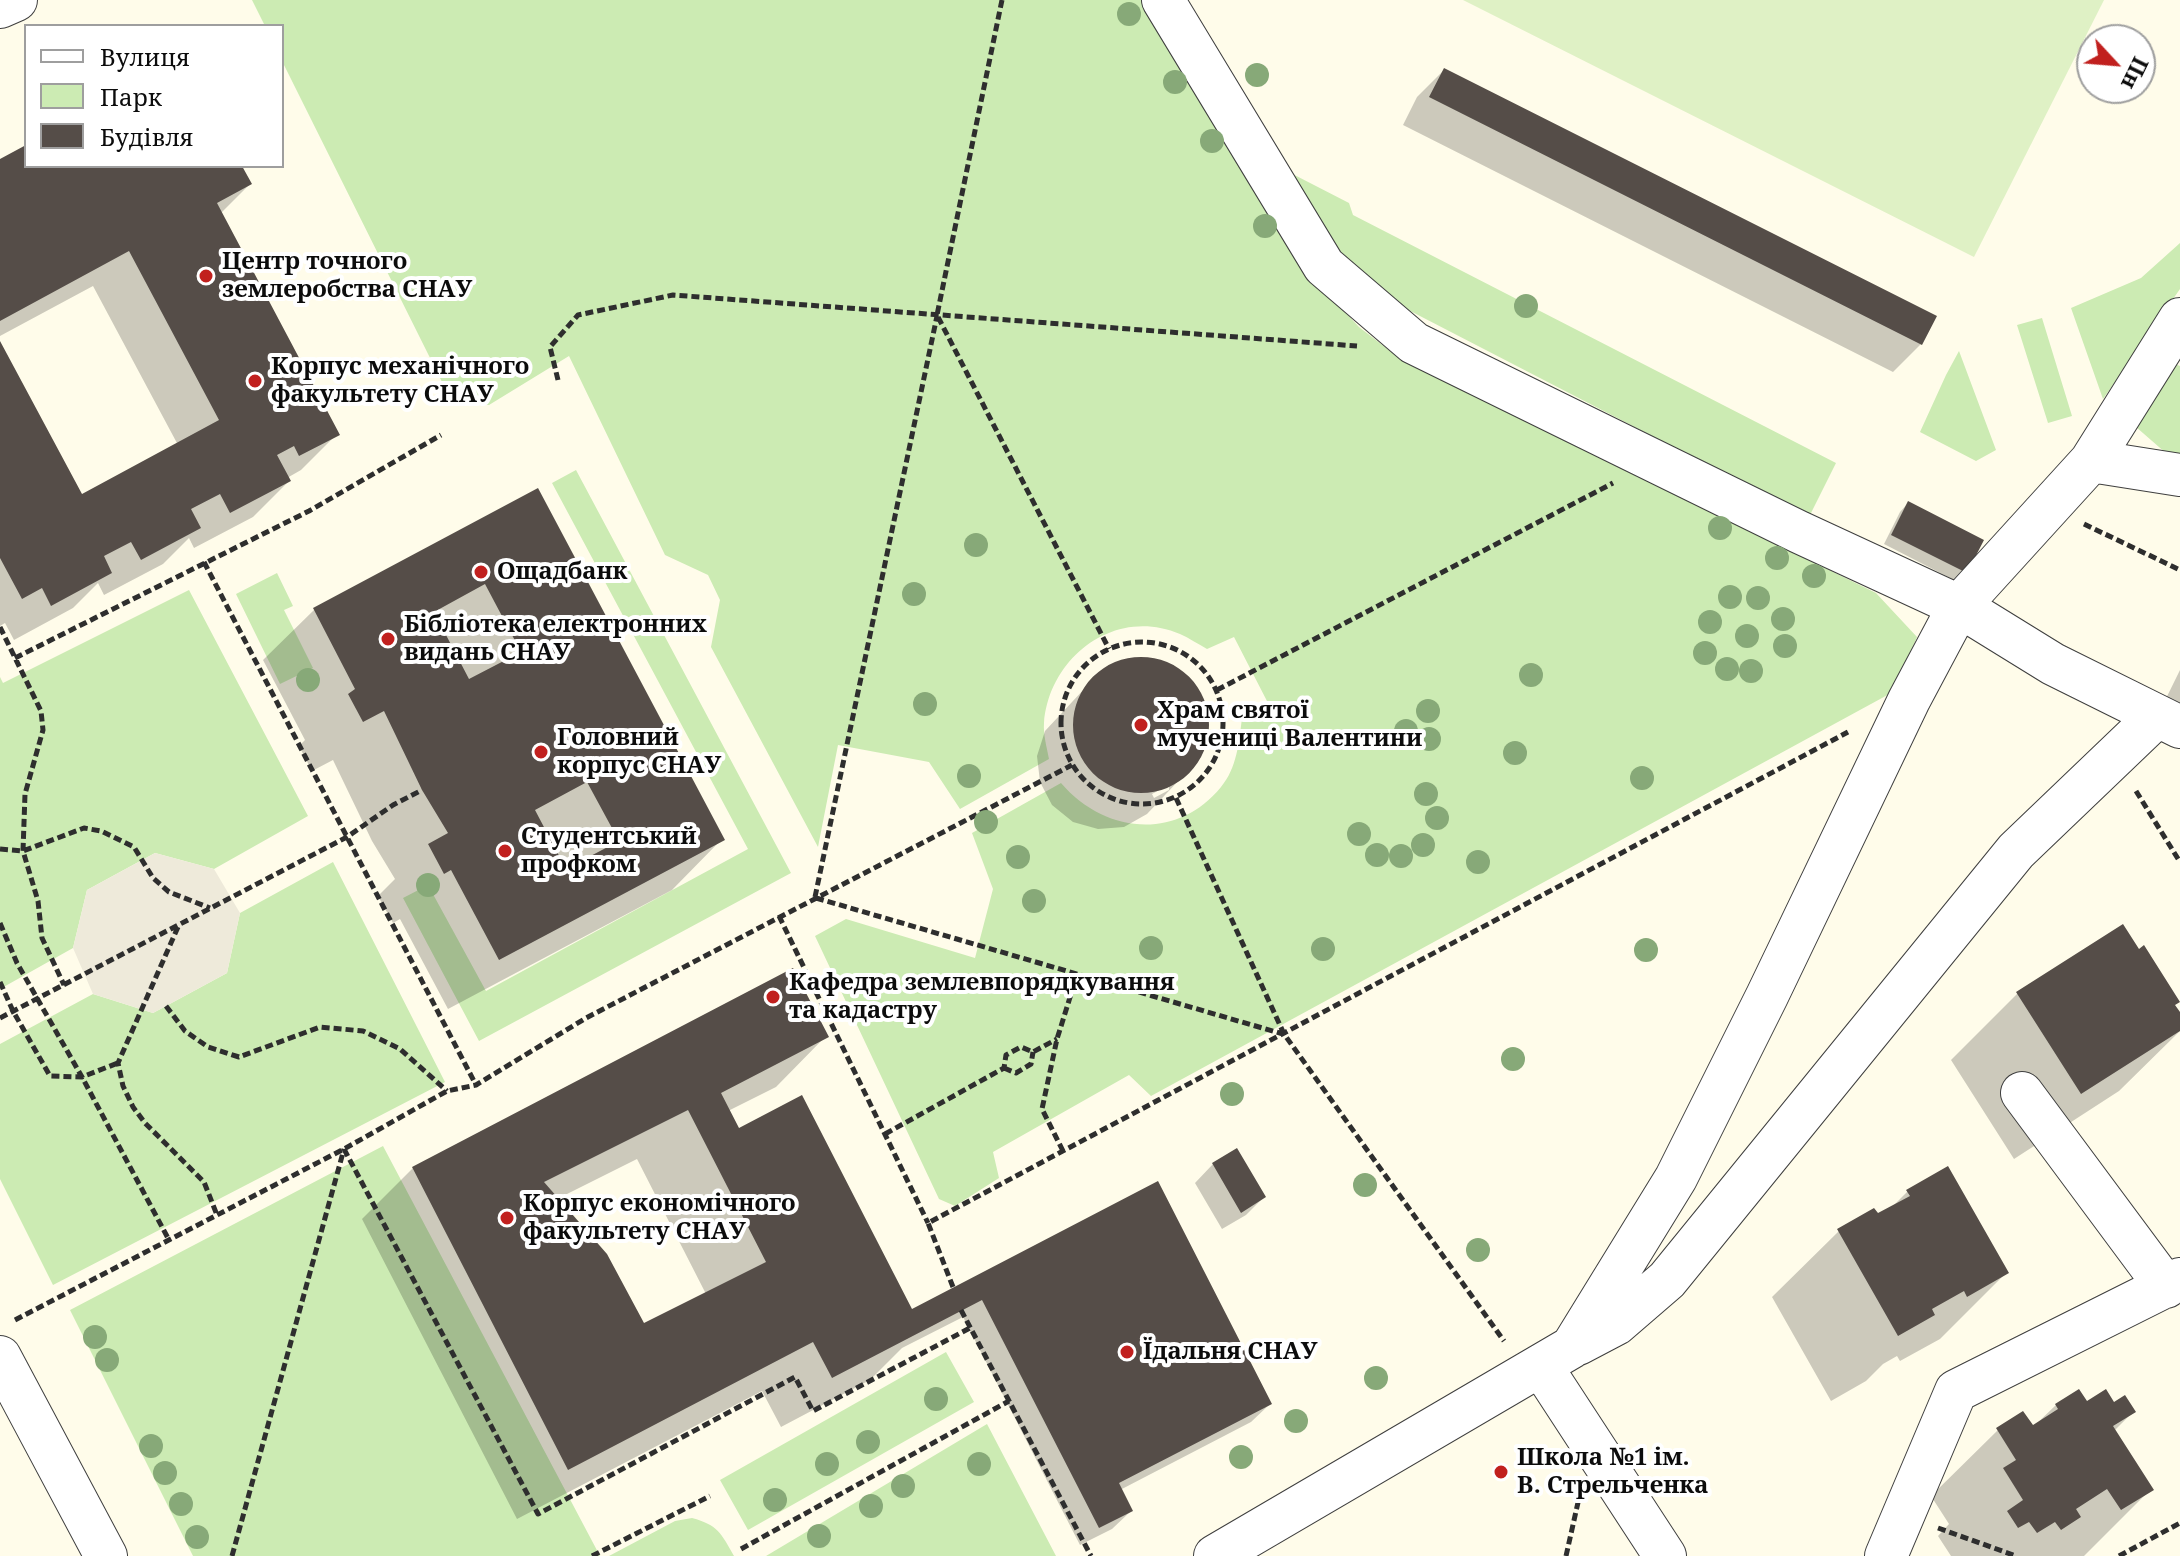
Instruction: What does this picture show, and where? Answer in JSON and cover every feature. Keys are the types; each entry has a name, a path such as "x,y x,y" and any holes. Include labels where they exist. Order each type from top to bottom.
{"lane":[{"path":"0,7 16,0"},
{"path":"1163,0 1324,266 1414,343 1799,532 1959,606 2053,664 2168,721"},
{"path":"1556,1356 1676,1178 1909,700 1959,606 2091,461 2180,319"},
{"path":"2091,461 2180,475"},
{"path":"1215,1556 1616,1324 1667,1280 2016,851 2115,756 2168,721"},
{"path":"1886,1556 1956,1391 2173,1283 2022,1093"},
{"path":"6,1340 106,1556"},
{"path":"1556,1356 1665,1556"}],"path":[{"path":"815,898 1002,0"},
{"path":"558,380 550,347 578,315 673,295 1370,347 1414,343"},
{"path":"937,315 1109,649"},
{"path":"15,658 309,511 441,435"},
{"path":"1217,690 1656,460"},
{"path":"2050,507 2180,570"},
{"path":"204,562 476,1085"},
{"path":"0,627 41,711 43,730 25,794 23,851 38,901 42,938 64,985"},
{"path":"1134,642 1159,643 1183,652 1204,668 1217,690 1224,714 1223,740 1213,764 1197,784 1176,798 1153,805 1129,804 1107,797 1087,784 1072,765 1063,744 1061,721 1064,699 1074,678 1090,661 1109,649 1134,642"},
{"path":"928,1223 1853,729"},
{"path":"2115,756 2180,862"},
{"path":"6,1340 169,1240 344,1149 447,1091 476,1085 586,1018 1072,765"},
{"path":"0,1018 347,837 393,805 422,790"},
{"path":"1176,798 1284,1034 1500,1338 1556,1356"},
{"path":"0,849 23,851 84,828 101,831 134,847 153,878 169,892 211,908"},
{"path":"815,898 1284,1034"},
{"path":"779,916 928,1223 953,1287"},
{"path":"0,923 17,963 169,1240"},
{"path":"178,925 118,1063 123,1086 133,1107 204,1182 217,1215"},
{"path":"1063,1151 1042,1109 1057,1039 1077,975"},
{"path":"0,982 50,1076 82,1077 118,1063"},
{"path":"166,1006 185,1031 208,1047 239,1057 320,1027 363,1031 400,1049 447,1091"},
{"path":"1033,1052 1057,1039"},
{"path":"1004,1068 1006,1055 1013,1051 1021,1047 1033,1052"},
{"path":"1004,1068 1016,1073 1031,1064 1033,1052"},
{"path":"885,1134 1004,1068"},
{"path":"344,1149 538,1514 795,1377 813,1411 970,1328"},
{"path":"232,1556 344,1149"},
{"path":"961,1310 1091,1556"},
{"path":"741,1549 1009,1401"},
{"path":"592,1556 710,1496"},
{"path":"1904,1515 2016,1556"},
{"path":"2119,1556 2180,1523"}],"green space":[{"path":"252,0 1144,0 1315,280 1359,327 1403,361 1876,593 1917,637 1893,692 1151,1096 1129,1075 993,1152 999,1178 955,1206 939,1199 815,936 846,919 975,958 993,889 972,833 1061,783 1078,800 1119,821 1162,823 1183,817 1203,805 1231,772 1242,718 1268,703 1234,637 1207,649 1180,634 1156,627 1132,627 1110,632 1090,643 1072,658 1058,677 1049,699 1044,727 1049,759 960,809 929,762 838,745 818,847 711,647 720,600 708,575 665,555 569,356 489,405 469,404 448,394 284,65 284,24 264,24"},
{"path":"1463,0 2104,0 2092,24 2076,24 2076,55 1974,257"},
{"path":"1277,166 1349,203 1353,215 1836,463 1809,517 1389,300 1328,246"},
{"path":"2180,243 2180,289 2103,399 2071,308 2141,278"},
{"path":"2042,318 2072,416 2048,423 2017,325"},
{"path":"1959,351 1996,450 1976,461 1920,432"},
{"path":"2166,360 2180,366 2180,457 2167,454 2128,420"},
{"path":"576,470 791,873 479,1041 403,898 428,885 486,991 748,849 552,483"},
{"path":"277,573 293,606 284,610 313,668 280,684 236,594"},
{"path":"189,590 308,816 214,869 155,853 87,890 73,948 0,989 0,677 3,683"},
{"path":"333,862 445,1082 53,1285 0,1179 0,1044 93,994 153,1013 227,973 240,913"},
{"path":"383,1146 600,1556 193,1556 70,1310"},
{"path":"946,1352 974,1402 748,1530 720,1480"},
{"path":"987,1424 1056,1556 766,1556"},
{"path":"692,1518 718,1531 734,1556 609,1556 675,1521"}],"shaded area":[{"path":"155,853 214,869 240,913 227,973 153,1013 93,994 73,948 87,890"}],"building":[{"path":"1444,68 1937,316 1922,345 1429,97"},
{"name":"Корпус механічного факультету СНАУ","path":"24,146 24,168 243,168 252,184 217,203 340,435 299,456 294,446 277,455 291,481 230,513 220,494 191,509 201,528 141,560 131,542 104,556 112,573 51,606 42,588 22,599 0,558 0,341 82,494 219,420 129,251 0,321 0,159"},
{"name":"Головний корпус СНАУ","path":"538,488 725,840 499,960 451,870 444,874 428,844 448,833 422,790 384,711 363,722 348,694 355,689 313,608","holes":["485,584 521,652 469,679 434,612","587,782 619,841 566,869 535,810"]},
{"path":"1908,501 1984,540 1967,573 1891,535"},
{"name":"Храм святої мучениці Валентини","path":"1141,657 1167,662 1189,677 1204,699 1209,725 1204,751 1189,773 1167,788 1141,793 1115,788 1093,773 1078,751 1073,725 1078,699 1093,677 1115,662"},
{"path":"2123,924 2139,949 2144,945 2180,1002 2175,1005 2180,1012 2180,1031 2081,1094 2016,992"},
{"name":"Корпус економічного факультету СНАУ","path":"793,968 829,1037 721,1093 739,1128 802,1095 912,1309 1158,1181 1272,1404 1119,1483 1133,1511 1099,1528 982,1300 832,1378 813,1342 568,1470 412,1167","holes":["688,1110 766,1262 644,1323 607,1254 544,1182"]},
{"path":"1237,1148 1266,1197 1241,1213 1212,1163"},
{"path":"1948,1166 2009,1273 1967,1297 1964,1291 1932,1309 1935,1315 1898,1336 1837,1229 1874,1208 1878,1213 1910,1196 1906,1190"},
{"path":"2079,1389 2087,1401 2106,1389 2114,1402 2125,1395 2136,1412 2113,1426 2154,1490 2121,1510 2107,1489 2076,1509 2081,1517 2061,1530 2055,1522 2037,1533 2029,1522 2018,1528 2007,1511 2023,1500 2003,1468 2016,1460 1996,1428 2023,1411 2033,1425 2058,1409 2055,1404"}],"place":[{"name":"Центр точного землеробства СНАУ","path":"206,276"},
{"name":"Корпус механічного факультету СНАУ","path":"255,381"},
{"name":"Ощадбанк","path":"481,572"},
{"name":"Бібліотека електронних видань СНАУ","path":"388,639"},
{"name":"Храм святої мучениці Валентини","path":"1141,725"},
{"name":"Головний корпус СНАУ","path":"541,752"},
{"name":"Студентський профком","path":"505,851"},
{"name":"Кафедра землевпорядкування та кадастру","path":"773,997"},
{"name":"Корпус економічного факультету СНАУ","path":"507,1218"},
{"name":"Їдальня СНАУ","path":"1127,1352"},
{"name":"Школа №1 ім. В. Стрельченка","path":"1501,1472"}]}
